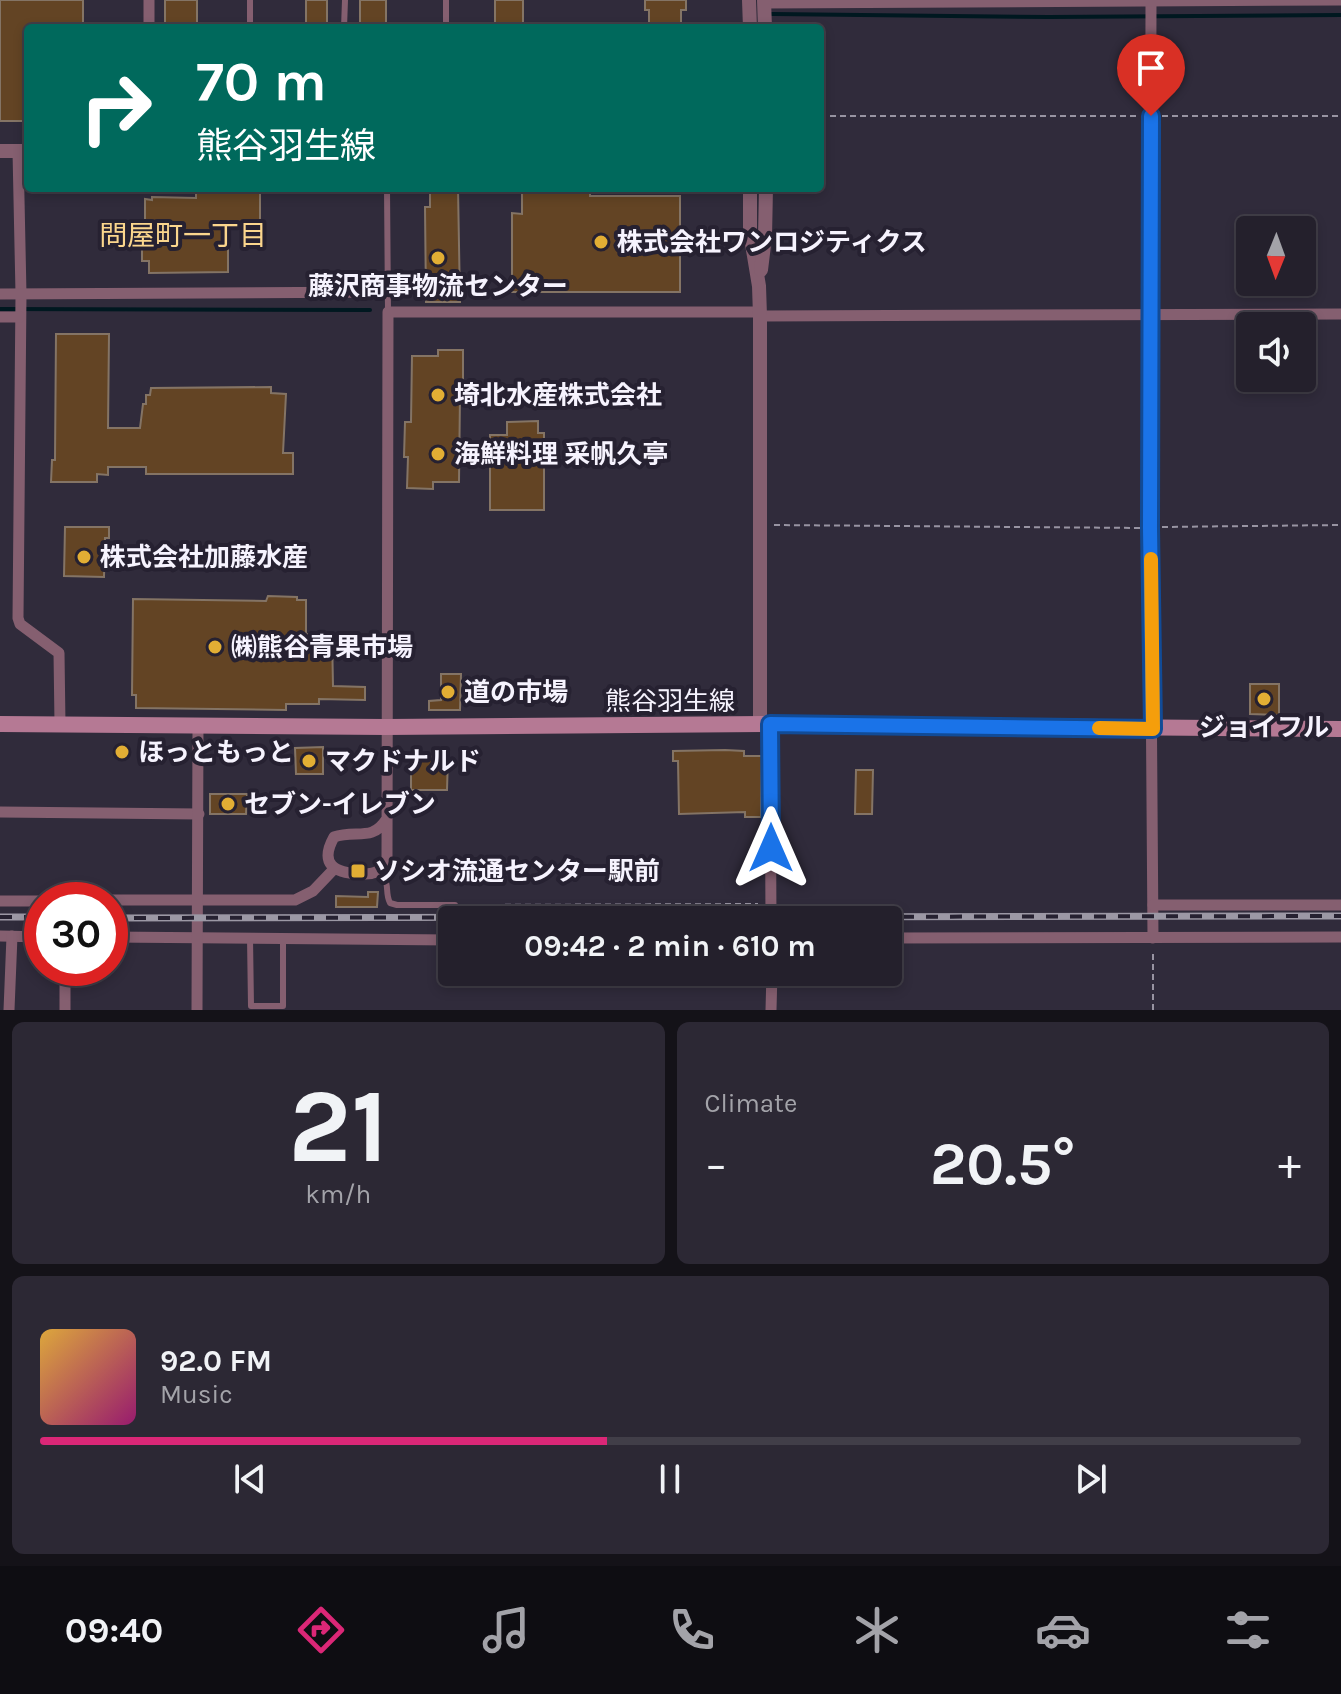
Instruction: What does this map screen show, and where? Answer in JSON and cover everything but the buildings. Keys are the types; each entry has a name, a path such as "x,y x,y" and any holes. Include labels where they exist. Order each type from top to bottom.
{"main road":[{"name":"熊谷羽生線","path":"0,724 386,727 765,724 1341,729"}],"street":[{"path":"149,0 149,24"},
{"path":"759,1 1151,3 1341,0"},
{"path":"751,24 759,1"},
{"path":"759,1 764,24"},
{"path":"1151,3 1153,938"},
{"path":"0,151 23,151 18,618 20,624 59,653 60,724"},
{"path":"750,192 750,232 760,314 760,525 771,904"},
{"path":"759,286 766,192"},
{"path":"0,294 388,292"},
{"path":"386,820 379,830 370,834 344,833 334,837 328,858 334,869 344,873 373,874 382,869 387,860 388,312 1341,314"},
{"path":"0,317 20,317"},
{"path":"197,1010 198,725"},
{"path":"0,812 199,814"},
{"path":"128,900 295,900 313,891 334,869"},
{"path":"0,901 24,901"},
{"path":"1153,905 1341,905"},
{"path":"6,936 9,1010"},
{"path":"128,937 438,940"},
{"path":"902,938 1341,937"},
{"path":"65,986 65,1010"},
{"path":"771,1010 772,986"}],"lane":[{"path":"250,0 250,24"},
{"path":"344,24 345,0"},
{"path":"446,0 446,24"},
{"path":"387,192 388,312"},
{"path":"373,874 385,879 390,903 455,905"},
{"path":"249,937 251,1006 283,1006 283,938"}],"path":[{"path":"824,116 1341,116"},
{"path":"760,525 1150,528 1341,525"},
{"path":"455,905 771,904"},
{"path":"1153,938 1153,1010"}],"waterway":[{"path":"772,14 1049,17 1341,15"},
{"path":"0,309 370,310"}],"railway":[{"path":"128,918 1341,916"},
{"path":"0,917 24,917"}],"slow traffic":[{"path":"1099,728 1153,729 1151,559"}],"place":[{"name":"株式会社ワンロジティクス","path":"601,242"},
{"name":"藤沢商事物流センター","path":"438,258"},
{"name":"埼北水産株式会社","path":"438,395"},
{"name":"海鮮料理 采帆久亭","path":"438,454"},
{"name":"株式会社加藤水産","path":"84,557"},
{"name":"㈱熊谷青果市場","path":"215,647"},
{"name":"道の市場","path":"448,692"},
{"name":"ジョイフル","path":"1264,699"},
{"name":"ほっともっと","path":"122,752"},
{"name":"マクドナルド","path":"309,761"},
{"name":"セブン-イレブン","path":"228,804"},
{"name":"ソシオ流通センター駅前","path":"358,871"}],"district":[{"name":"問屋町一丁目","path":"183,235"}],"route":[{"path":"771,848 770,724 1153,729 1151,116"}]}
